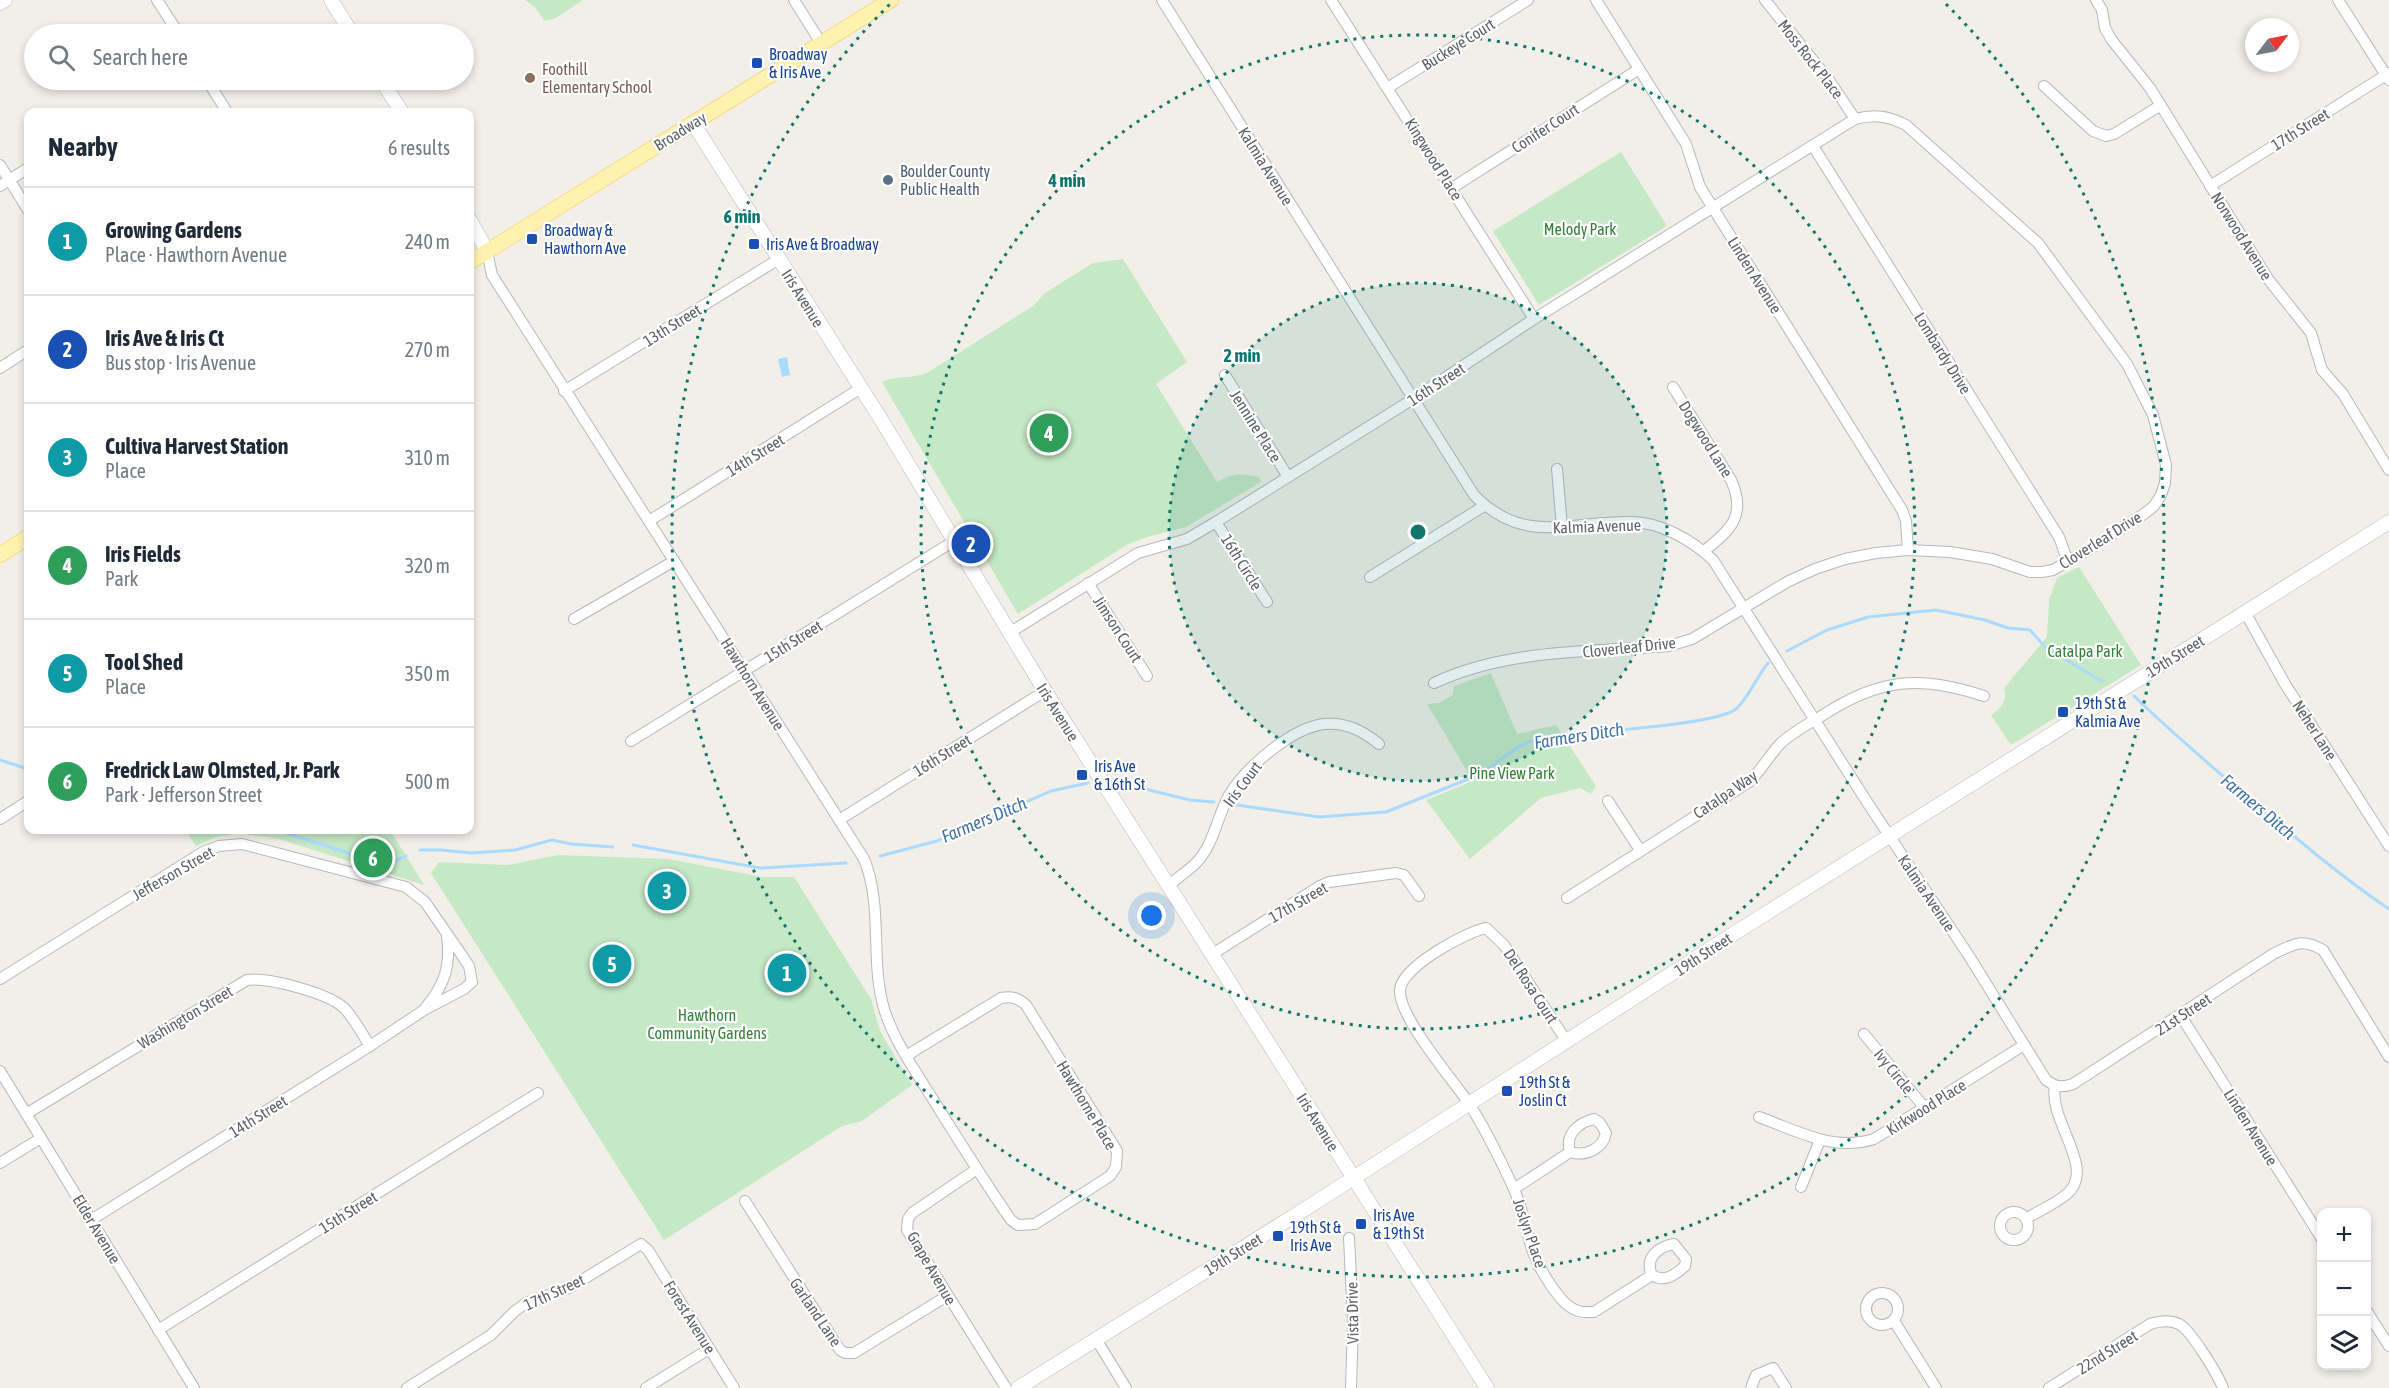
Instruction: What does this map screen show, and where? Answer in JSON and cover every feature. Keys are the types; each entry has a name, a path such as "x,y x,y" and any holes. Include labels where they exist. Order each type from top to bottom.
{"main road":[{"name":"Broadway","path":"474,259 891,0"},
{"path":"0,555 24,540"}],"street":[{"path":"0,3 5,0"},
{"path":"158,0 173,24"},
{"path":"331,0 346,24"},
{"path":"794,0 821,43"},
{"name":"Kalmia Avenue","path":"1162,0 1474,495 1484,506 1501,517 1534,528 1632,522 1650,524 1668,530 1713,560 1889,836 1969,956 2046,1080 2055,1086"},
{"name":"Kingwood Place","path":"1331,0 1389,87 1534,319"},
{"name":"Buckeye Court","path":"1389,87 1528,0"},
{"name":"Linden Avenue","path":"1596,0 1686,144 1700,187 1902,510 1906,521 1908,550"},
{"name":"Moss Rock Place","path":"1765,0 1829,80 1855,119"},
{"name":"Norwood Avenue","path":"2096,0 2102,10 2105,28 2111,39 2161,105 2268,279 2311,333 2322,370 2343,394 2389,470"},
{"path":"2338,0 2388,76"},
{"name":"Conifer Court","path":"1452,188 1640,69"},
{"name":"17th Street","path":"2211,186 2388,76"},
{"path":"2044,86 2093,131 2106,136 2114,134 2161,105"},
{"path":"213,90 224,108"},
{"path":"388,90 399,108"},
{"name":"Cloverleaf Drive","path":"1434,683 1478,665 1510,658 1669,646 1692,639 1787,582 1815,569 1855,557 1908,550 1950,552 1992,559 2030,572 2053,570 2154,506 2165,483 2166,465 2153,415 2146,398 2127,364 2038,243 1906,125 1882,116 1855,119"},
{"name":"16th Street","path":"1009,633 1138,554 1187,539 1216,522 1413,399 1534,319 1855,119"},
{"name":"Iris Avenue","path":"693,123 861,388 1045,691 1487,1388"},
{"name":"Lombardy Drive","path":"1813,146 2059,537 2068,562"},
{"path":"0,165 5,183 24,205"},
{"path":"5,183 24,171"},
{"name":"Hawthorn Avenue","path":"474,227 487,251 492,275 864,859 871,876 878,975 885,1011 906,1056 977,1169"},
{"name":"13th Street","path":"564,391 779,259"},
{"path":"0,368 24,353"},
{"name":"Jennine Place","path":"1225,375 1288,477"},
{"name":"Dogwood Lane","path":"1673,387 1736,491 1738,508 1735,520 1726,534 1704,552"},
{"name":"14th Street","path":"649,521 861,388"},
{"path":"1557,469 1562,527"},
{"path":"1370,578 1484,506"},
{"name":"16th Circle","path":"1216,522 1267,602"},
{"name":"19th Street","path":"1018,1388 2389,522"},
{"name":"15th Street","path":"631,741 954,541"},
{"path":"574,619 674,561"},
{"name":"Jimson Court","path":"1088,583 1148,676"},
{"name":"Neher Lane","path":"2245,612 2285,684 2389,846"},
{"name":"Catalpa Way","path":"1567,898 1749,782 1760,772 1778,746 1790,735 1849,698 1893,684 1916,682 1939,684 1984,696"},
{"name":"16th Street","path":"839,820 1045,691"},
{"name":"Iris Court","path":"1168,885 1196,863 1207,849 1229,795 1247,771 1271,750 1300,733 1324,724 1337,724 1357,729 1378,744"},
{"path":"1608,801 1640,850"},
{"path":"0,819 24,804"},
{"name":"Jefferson Street","path":"0,979 203,852 219,846 242,844 400,884 413,891 425,902 447,935"},
{"name":"17th Street","path":"1211,955 1329,882 1396,873 1404,876 1419,896"},
{"name":"Del Rosa Court","path":"1469,1104 1441,1066 1408,1014 1399,988 1406,975 1418,965 1465,934 1486,928 1504,945 1567,1042"},
{"name":"14th Street","path":"424,1010 444,982 449,959 447,935"},
{"name":"14th Street","path":"91,1220 424,1010 465,989 472,982 469,966 447,935"},
{"name":"21st Street","path":"2055,1086 2063,1088 2073,1084 2181,1016 2273,954 2294,943 2311,944 2323,950 2389,1057"},
{"name":"Washington Street","path":"26,1114 247,980 259,978 273,980 332,1000 343,1007 370,1046"},
{"name":"Hawthorne Place","path":"906,1056 1001,998 1010,996 1020,999 1026,1005 1117,1151 1118,1160 1110,1176 1035,1224 1027,1226 1011,1220 977,1169"},
{"name":"Linden Avenue","path":"2181,1016 2317,1231"},
{"name":"Ivy Circle","path":"1864,1034 1924,1107"},
{"name":"Kirkwood Place","path":"1759,1117 1820,1140 1839,1145 1860,1144 1874,1139 2024,1045"},
{"name":"Elder Avenue","path":"0,1071 194,1388"},
{"path":"2027,1218 2067,1194 2078,1173 2077,1163 2054,1107 2055,1086"},
{"name":"15th Street","path":"158,1330 538,1094"},
{"name":"Joslyn Place","path":"1469,1104 1514,1189 1525,1217 1533,1252 1543,1272 1566,1305 1584,1313 1594,1312 1652,1275"},
{"path":"0,1163 41,1138"},
{"path":"1801,1187 1820,1140"},
{"path":"1514,1189 1570,1152"},
{"name":"Grape Avenue","path":"977,1169 912,1213 908,1219 909,1235 1006,1388"},
{"name":"Garland Lane","path":"745,1201 834,1340 845,1353 854,1353 947,1296"},
{"name":"Vista Drive","path":"1349,1238 1353,1320 1351,1388"},
{"name":"17th Street","path":"407,1388 491,1335 526,1303 555,1295 636,1245 645,1246"},
{"name":"Forest Avenue","path":"645,1246 734,1388"},
{"path":"2371,1316 2389,1346"},
{"path":"1894,1321 1936,1388"},
{"name":"22nd Street","path":"2049,1388 2151,1324 2167,1321 2182,1326 2203,1353 2223,1388"},
{"path":"1096,1339 1126,1388"},
{"path":"646,1388 709,1348"},
{"path":"1751,1388 1756,1376 1773,1368 1786,1388"}],"green space":[{"path":"525,0 583,0 556,18 545,21 534,6"},
{"name":"Melody Park","path":"1621,152 1667,226 1539,305 1493,231"},
{"path":"1123,259 1187,362 1156,384 1217,482 1232,475 1242,474 1259,477 1261,482 1186,527 1128,544 1018,614 882,382 927,373 1033,306 1045,293 1093,263"},
{"name":"Catalpa Park","path":"2079,567 2141,665 2011,745 1991,715 2003,703 2004,688 2047,637 2049,600 2057,578"},
{"name":"Pine View Park","path":"1491,673 1517,734 1556,725 1596,786 1591,794 1580,788 1541,798 1470,859 1426,800 1473,781 1427,704 1439,703 1453,695 1454,686"},
{"path":"188,834 234,834 216,837 196,846"},
{"path":"246,834 392,834 424,885 279,839"},
{"name":"Hawthorn Community Gardens","path":"558,855 668,859 762,877 794,877 871,999 880,1031 912,1085 862,1121 842,1126 664,1240 431,873 439,862 508,865"}],"water":[{"path":"787,357 790,375 782,377 778,359"}],"waterway":[{"name":"Farmers Ditch","path":"1787,651 1827,630 1868,617 1936,610 1985,620 2008,628 2030,630 2046,648 2102,681"},
{"name":"Farmers Ditch","path":"1237,805 1319,817 1386,812 1471,778 1531,741 1549,736 1677,724 1724,715 1740,705 1768,663"},
{"name":"Farmers Ditch","path":"2134,696 2285,828 2389,909"},
{"name":"Farmers Ditch","path":"0,760 24,768"},
{"name":"Farmers Ditch","path":"880,856 937,841 1051,791 1088,783"},
{"name":"Farmers Ditch","path":"1125,784 1190,800 1214,802"},
{"name":"Farmers Ditch","path":"289,834 386,865 406,856"},
{"name":"Farmers Ditch","path":"420,850 472,853 515,850 552,840 571,844 613,847"},
{"name":"Farmers Ditch","path":"633,845 760,868 846,863"}],"place":[{"name":"Broadway & Iris Ave","path":"757,63"},
{"name":"Foothill Elementary School","path":"530,78"},
{"name":"Boulder County Public Health","path":"888,180"},
{"name":"Broadway & Hawthorn Ave","path":"532,239"},
{"name":"Iris Ave & Broadway","path":"754,244"},
{"name":"Iris Fields","path":"1049,433"},
{"name":"Iris Ave & Iris Ct","path":"971,544"},
{"name":"19th St & Kalmia Ave","path":"2063,712"},
{"name":"Iris Ave & 16th St","path":"1082,775"},
{"name":"Fredrick Law Olmsted, Jr. Park","path":"373,858"},
{"name":"Cultiva Harvest Station","path":"667,891"},
{"name":"Tool Shed","path":"612,964"},
{"name":"Growing Gardens","path":"787,973"},
{"name":"19th St & Joslin Ct","path":"1507,1091"},
{"name":"Iris Ave & 19th St","path":"1361,1224"},
{"name":"19th St & Iris Ave","path":"1278,1236"}]}
